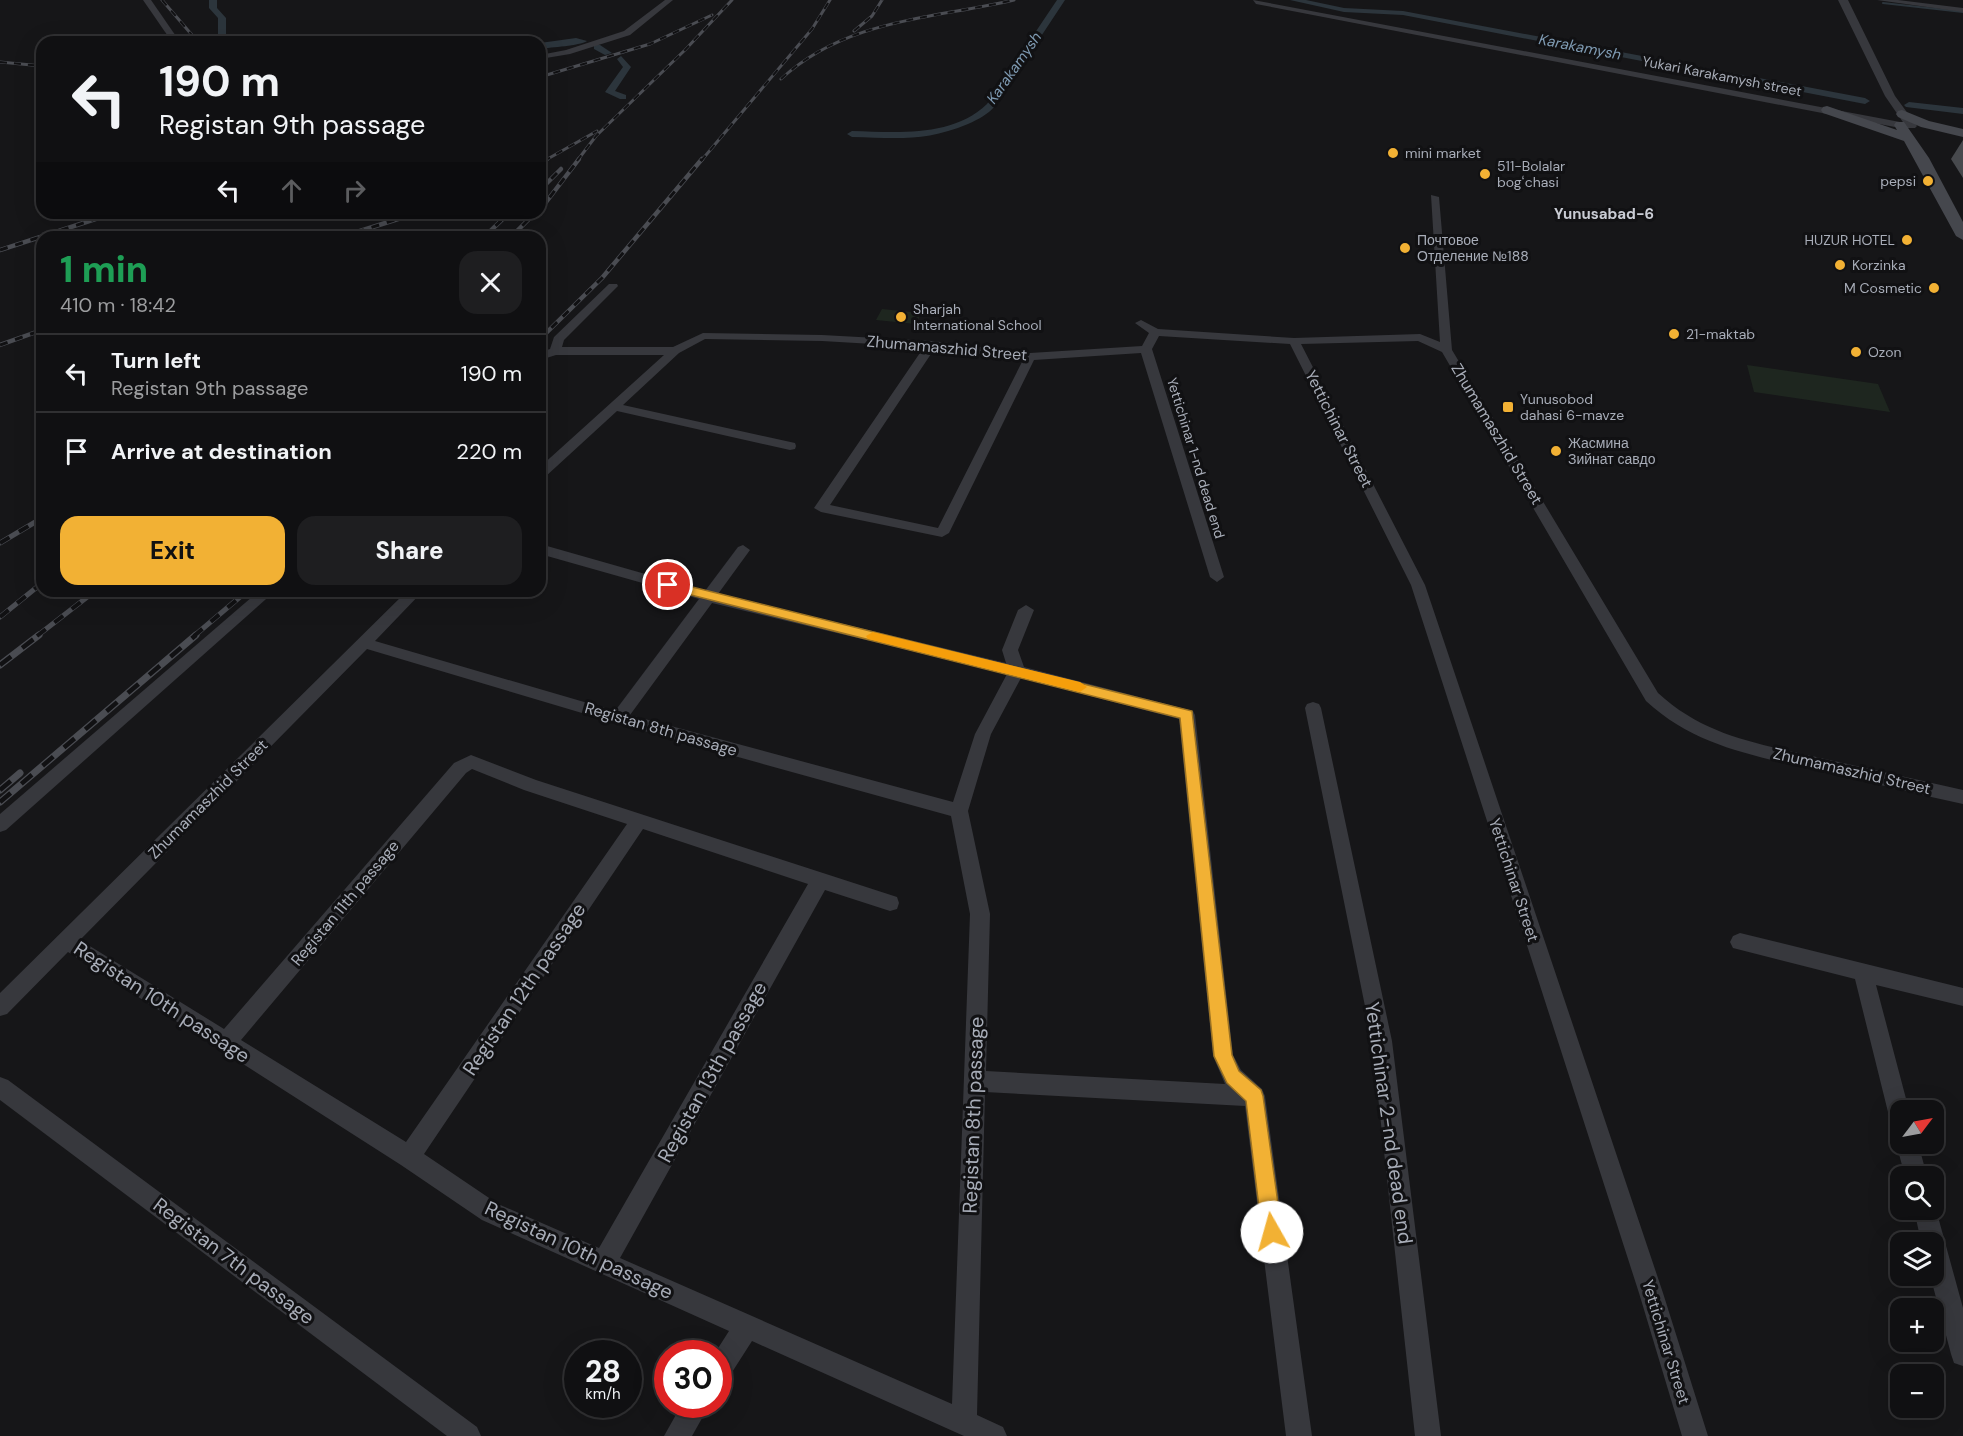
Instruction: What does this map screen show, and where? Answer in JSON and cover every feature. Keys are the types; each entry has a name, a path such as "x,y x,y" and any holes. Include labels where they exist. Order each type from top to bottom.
{"main road":[{"path":"1827,110 1925,124 1963,135"},
{"path":"1904,122 1963,135"},
{"path":"1904,122 1928,148 1963,236"},
{"path":"1928,148 1963,135"}],"street":[{"path":"147,0 172,36"},
{"path":"546,56 567,52 627,33 669,0"},
{"path":"1836,0 1885,95 1904,122"},
{"path":"1843,0 1885,95"},
{"path":"1881,0 1963,10"},
{"name":"Yukari Karakamysh street","path":"1256,2 1827,110"},
{"path":"1434,197 1446,350"},
{"path":"555,351 558,339 613,286"},
{"path":"1142,323 1155,332 1146,350"},
{"name":"Zhumamaszhid Street","path":"1155,332 1294,341 1420,337 1446,350 1652,696 1667,711 1698,730 1735,744 1963,797"},
{"name":"Zhumamaszhid Street","path":"546,469 675,351 700,336 822,338 932,344 1030,357 1146,350"},
{"name":"Yettichinаr Street","path":"1294,341 1418,585 1651,1293 1695,1436"},
{"path":"932,344 821,508 830,512 942,533 1030,357"},
{"name":"Yettichinаr 1-nd dead end","path":"1146,350 1217,577"},
{"path":"546,354 555,351 675,351"},
{"path":"616,407 790,446"},
{"path":"619,718 743,550"},
{"path":"546,551 710,597 1017,671 1187,715 1223,1056 1233,1077 1254,1096 1299,1436"},
{"path":"0,825 261,597"},
{"name":"Zhumamaszhid Street","path":"2,1002 410,597"},
{"path":"1017,671 1011,650 1026,610"},
{"name":"Registan 8th passage","path":"364,643 619,718 959,811"},
{"name":"Registan 8th passage","path":"964,1422 980,914 959,811 983,734 1017,671"},
{"name":"Yettichinаr 2-nd dead end","path":"1313,708 1382,1041 1428,1436"},
{"name":"Registan 11th passage","path":"225,1043 466,764 471,762 530,785 639,820"},
{"path":"639,820 890,903"},
{"name":"Registan 12th passage","path":"409,1157 639,820"},
{"name":"Registan 13th passage","path":"604,1263 820,881"},
{"name":"Registan 10th passage","path":"66,941 409,1157 490,1212 994,1436"},
{"path":"1740,942 1963,997"},
{"path":"1863,972 1896,1100"},
{"path":"974,1081 1254,1096"},
{"name":"Registan 7th passage","path":"0,1087 468,1436"},
{"path":"1944,1278 1959,1326 1963,1354"},
{"path":"732,1349 747,1326"},
{"path":"677,1436 689,1418"}],"shaded area":[{"path":"882,309 921,313 916,324 876,320"},
{"path":"1747,365 1878,384 1890,412 1754,392"}],"waterway":[{"name":"Karakamysh","path":"213,0 213,8 222,18 222,36"},
{"name":"Karakamysh","path":"852,134 924,135 942,131 982,114 990,106 1061,0"},
{"name":"Karakamysh","path":"1294,0 1344,10 1403,13 1865,101"},
{"path":"1883,3 1963,12"},
{"name":"Karakamysh","path":"546,45 583,41"},
{"name":"Karakamysh","path":"597,47 608,53"},
{"name":"Karakamysh","path":"621,59 627,67 610,92 623,97"},
{"name":"Karakamysh","path":"1909,105 1963,111"}],"railway":[{"path":"162,0 193,36"},
{"path":"577,161 596,136 685,50 732,0"},
{"path":"701,161 812,29 830,0"},
{"path":"854,31 872,16 882,0"},
{"path":"781,79 806,59 833,44 862,33 891,24 1014,0"},
{"path":"546,75 650,44 712,15"},
{"path":"0,62 36,65"},
{"path":"546,160 597,131"},
{"path":"546,202 579,159"},
{"path":"546,333 602,278 702,159"},
{"path":"546,184 561,169"},
{"path":"59,231 96,219"},
{"path":"360,231 398,219"},
{"path":"490,231 503,219"},
{"path":"517,231 529,219"},
{"path":"0,250 36,238"},
{"path":"0,345 36,332"},
{"path":"0,543 36,522"},
{"path":"0,617 36,588"},
{"path":"37,636 87,597"},
{"path":"194,636 240,597"},
{"path":"0,665 39,635"},
{"path":"0,802 196,635"},
{"path":"0,790 20,773"}],"slow traffic":[{"path":"873,636 1080,687"}],"place":[{"name":"mini market","path":"1393,153"},
{"name":"511-Bolalar bogʻchasi","path":"1485,174"},
{"name":"pepsi","path":"1928,181"},
{"name":"HUZUR HOTEL","path":"1907,240"},
{"name":"Почтовое Отделение №188","path":"1405,248"},
{"name":"Korzinka","path":"1840,265"},
{"name":"M Cosmetic","path":"1934,288"},
{"name":"Sharjah International School","path":"901,317"},
{"name":"21-maktab","path":"1674,334"},
{"name":"Ozon","path":"1856,352"},
{"name":"Yunusobod dahasi 6-mavze","path":"1508,407"},
{"name":"Жасмина Зийнат савдо","path":"1556,451"}],"district":[{"name":"Yunusabad-6","path":"1604,214"}],"route":[{"path":"668,585 1187,715 1223,1056 1233,1077 1254,1096 1272,1232"}]}
